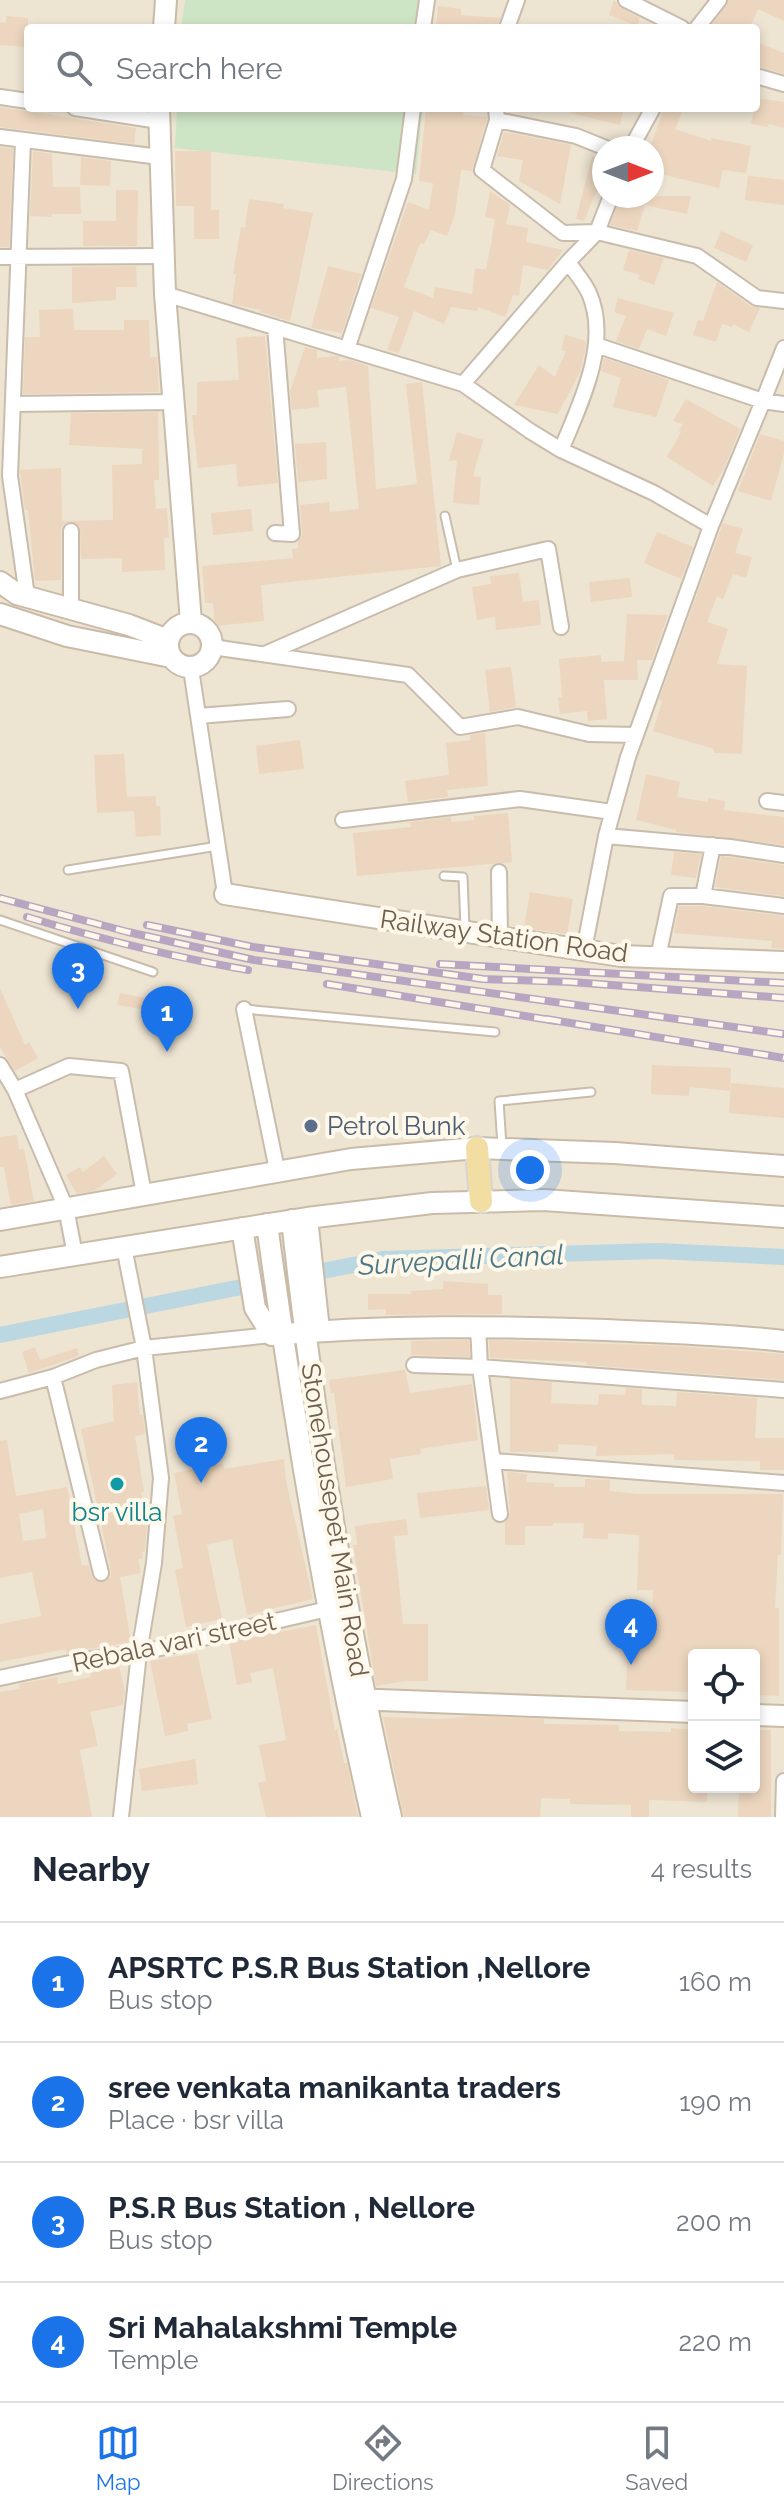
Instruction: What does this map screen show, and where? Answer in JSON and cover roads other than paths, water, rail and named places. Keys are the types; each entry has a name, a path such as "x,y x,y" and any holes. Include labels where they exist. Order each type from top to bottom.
{"main road":[{"path":"164,24 166,0"},
{"path":"159,114 165,294 191,622"},
{"path":"0,582 17,594 129,625 170,649 178,664 191,669 208,658 212,647 210,635 202,626 191,622 176,627 170,649"},
{"path":"0,614 67,636 170,649"},
{"name":"Railway Station Road","path":"225,894 584,950 658,957 784,962"},
{"path":"477,1148 481,1201"},
{"path":"0,1220 277,1170 351,1159 477,1148 615,1153 784,1166"},
{"path":"0,1267 124,1247 243,1236 267,1224 301,1229 432,1203 560,1201 784,1217"},
{"path":"267,1224 278,1310 277,1335 328,1609 355,1699 372,1817"},
{"path":"301,1229 318,1303 309,1327"},
{"name":"Stonehousepet Main Road","path":"301,1229 309,1327 348,1604 355,1699 391,1817"},
{"path":"243,1236 255,1308 277,1335"},
{"path":"277,1335 309,1327 478,1325 740,1336 784,1341"},
{"path":"355,1699 688,1712"},
{"path":"760,1715 784,1716"}],"street":[{"path":"424,24 427,0"},
{"path":"508,24 517,0"},
{"path":"626,0 674,24"},
{"path":"700,24 719,0"},
{"path":"760,77 784,84"},
{"path":"0,97 24,100"},
{"path":"131,112 159,114"},
{"path":"347,349 404,179 412,112"},
{"path":"638,136 651,112"},
{"path":"592,142 497,114 482,170 563,233 597,232 697,256 757,298 784,301"},
{"path":"0,137 160,157"},
{"path":"23,140 10,476 27,596"},
{"path":"463,384 597,232 606,208"},
{"path":"0,257 163,256"},
{"path":"561,450 584,395 596,345 596,317 589,292 568,262"},
{"path":"165,294 463,384 561,450 654,493 711,526"},
{"path":"275,327 292,534 275,533"},
{"path":"596,345 763,401 784,404"},
{"path":"584,950 606,836 636,735 711,526 784,348"},
{"path":"13,404 175,402"},
{"path":"71,531 71,610"},
{"path":"265,654 457,570 548,549 561,627"},
{"path":"212,647 408,675 460,727 518,717 589,734 636,735"},
{"path":"191,669 225,894"},
{"path":"198,716 288,709"},
{"path":"343,820 520,799 612,812"},
{"path":"767,801 784,803"},
{"path":"606,836 713,845 784,855"},
{"path":"703,896 713,845"},
{"path":"499,872 500,937"},
{"path":"658,957 671,896 703,896 784,906"},
{"path":"244,1009 277,1170"},
{"path":"0,1065 15,1090 66,1208 75,1255"},
{"path":"15,1090 69,1066 121,1071 144,1194"},
{"path":"121,1817 139,1653 154,1563 161,1478 144,1348 124,1247"},
{"path":"478,1325 480,1367 500,1514"},
{"path":"0,1391 144,1348 277,1335"},
{"path":"414,1365 480,1367 784,1390"},
{"path":"53,1377 101,1573"},
{"path":"494,1461 784,1483"},
{"name":"Rebala vari street","path":"0,1678 84,1660 139,1653 348,1604"},
{"path":"783,1817 784,1781"}],"lane":[{"path":"159,0 166,0"},
{"path":"445,516 457,570"},
{"path":"68,870 218,846"},
{"path":"444,876 463,877 465,932"},
{"path":"0,920 153,972"},
{"path":"244,1009 495,1032"},
{"path":"502,1149 499,1101 591,1092"}],"waterway":[{"name":"Survepalli Canal","path":"0,1335 383,1259 658,1251 784,1257"}],"railway":[{"path":"0,898 128,932 254,960 784,1034"},
{"path":"27,917 137,947 248,970"},
{"path":"147,925 253,947 483,979 571,982 784,998"},
{"path":"440,964 784,983"},
{"path":"327,984 556,1021"},
{"path":"546,1019 784,1058"}],"place":[{"name":"P.S.R Bus Station , Nellore","path":"78,1009"},
{"name":"APSRTC P.S.R Bus Station ,Nellore","path":"167,1052"},
{"name":"Petrol Bunk","path":"311,1126"},
{"name":"sree venkata manikanta traders","path":"201,1483"},
{"name":"bsr villa","path":"117,1484"},
{"name":"Sri Mahalakshmi Temple","path":"631,1665"}]}
